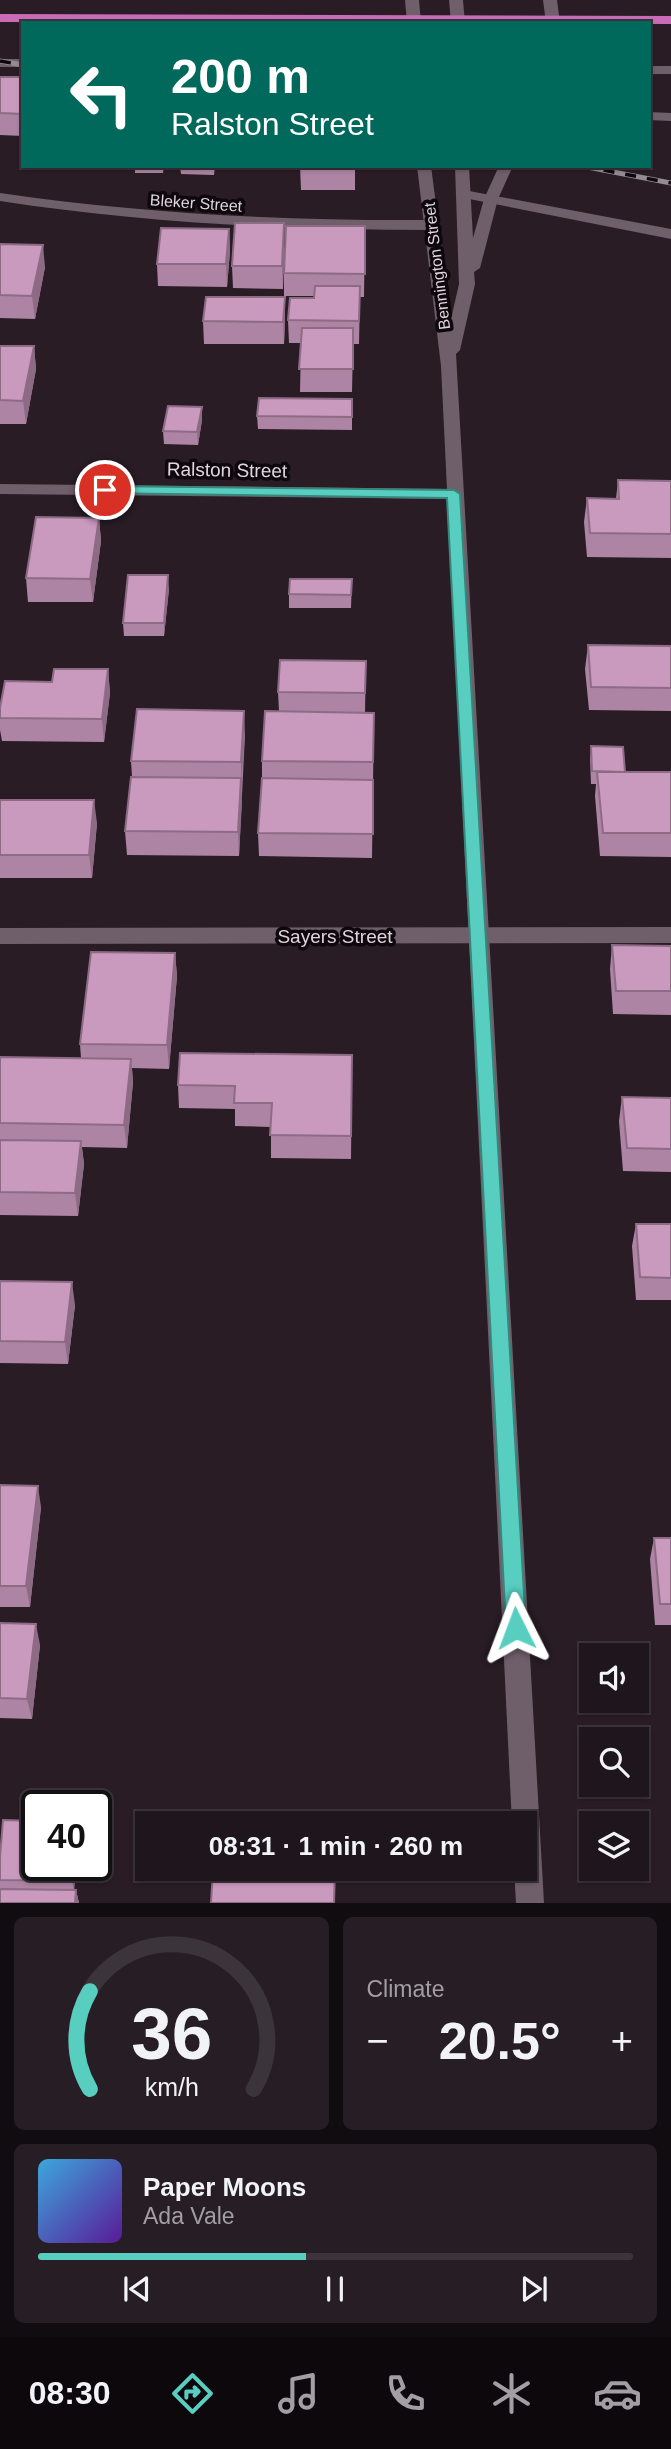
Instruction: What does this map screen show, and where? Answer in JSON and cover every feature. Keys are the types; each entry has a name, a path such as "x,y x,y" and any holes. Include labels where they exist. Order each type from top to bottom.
{"highway":[{"path":"0,18 578,21"},
{"path":"531,20 556,21"},
{"path":"651,23 671,23"},
{"path":"651,24 671,23"}],"street":[{"path":"412,0 414,21"},
{"path":"456,0 458,21"},
{"path":"550,0 553,21"},
{"path":"0,63 21,63"},
{"path":"651,70 671,70"},
{"path":"651,116 671,117"},
{"name":"Bennington Street","path":"424,168 449,366 530,1903"},
{"name":"Bennington Street","path":"449,366 467,284 462,168"},
{"path":"467,284 491,199 505,168"},
{"path":"464,194 671,234"},
{"name":"Bleker Street","path":"0,197 71,209 173,220 268,225 433,225"},
{"name":"Ralston Street","path":"0,489 454,494"},
{"name":"Sayers Street","path":"0,936 671,935"}],"building":[{"path":"0,77 21,77 21,114 0,113"},
{"path":"235,223 284,223 282,266 232,266"},
{"path":"286,226 365,226 365,274 284,273"},
{"path":"161,228 229,229 226,264 157,264"},
{"path":"0,244 43,245 32,296 0,295"},
{"path":"315,286 360,286 359,321 288,320 290,298 314,298"},
{"path":"206,297 285,297 283,322 203,321"},
{"path":"302,328 353,328 353,369 299,369"},
{"path":"0,346 34,346 23,401 0,400"},
{"path":"259,398 352,399 352,417 257,416"},
{"path":"168,406 202,407 197,432 163,431"},
{"path":"618,480 671,481 671,534 590,533 587,498 619,499"},
{"path":"36,517 99,518 90,579 26,578"},
{"path":"128,575 168,575 164,623 123,623"},
{"path":"290,579 352,579 351,595 289,594"},
{"path":"588,645 671,646 671,688 591,687"},
{"path":"280,660 366,661 365,693 278,692"},
{"path":"54,669 108,669 102,719 0,718 5,681 52,682"},
{"path":"137,709 244,711 241,762 131,761"},
{"path":"265,711 374,713 373,762 262,761"},
{"path":"591,746 623,747 625,772 592,771"},
{"path":"597,772 671,772 671,833 603,833"},
{"path":"131,777 241,778 238,832 125,831"},
{"path":"262,778 373,780 373,834 258,833"},
{"path":"0,800 94,800 89,855 0,855"},
{"path":"612,945 671,946 671,991 616,991"},
{"path":"91,952 175,953 167,1045 80,1044"},
{"path":"180,1053 352,1055 351,1136 270,1135 272,1103 234,1103 235,1086 178,1085"},
{"path":"0,1057 131,1059 124,1125 0,1123"},
{"path":"622,1097 671,1098 671,1149 627,1148"},
{"path":"0,1140 81,1141 75,1193 0,1192"},
{"path":"636,1224 671,1224 671,1278 640,1277"},
{"path":"0,1281 72,1282 65,1342 0,1341"},
{"path":"0,1485 38,1486 26,1586 0,1586"},
{"path":"654,1538 671,1538 671,1604 660,1604"},
{"path":"0,1623 36,1624 27,1699 0,1698"},
{"path":"3,1820 21,1821 21,1880 0,1880"},
{"path":"212,1881 335,1881 334,1903 211,1903"},
{"path":"0,1889 76,1890 75,1903 0,1903"}],"railway":[{"path":"0,61 21,65"},
{"path":"592,168 671,183"}],"route":[{"path":"105,490 454,494 516,1628"}]}
